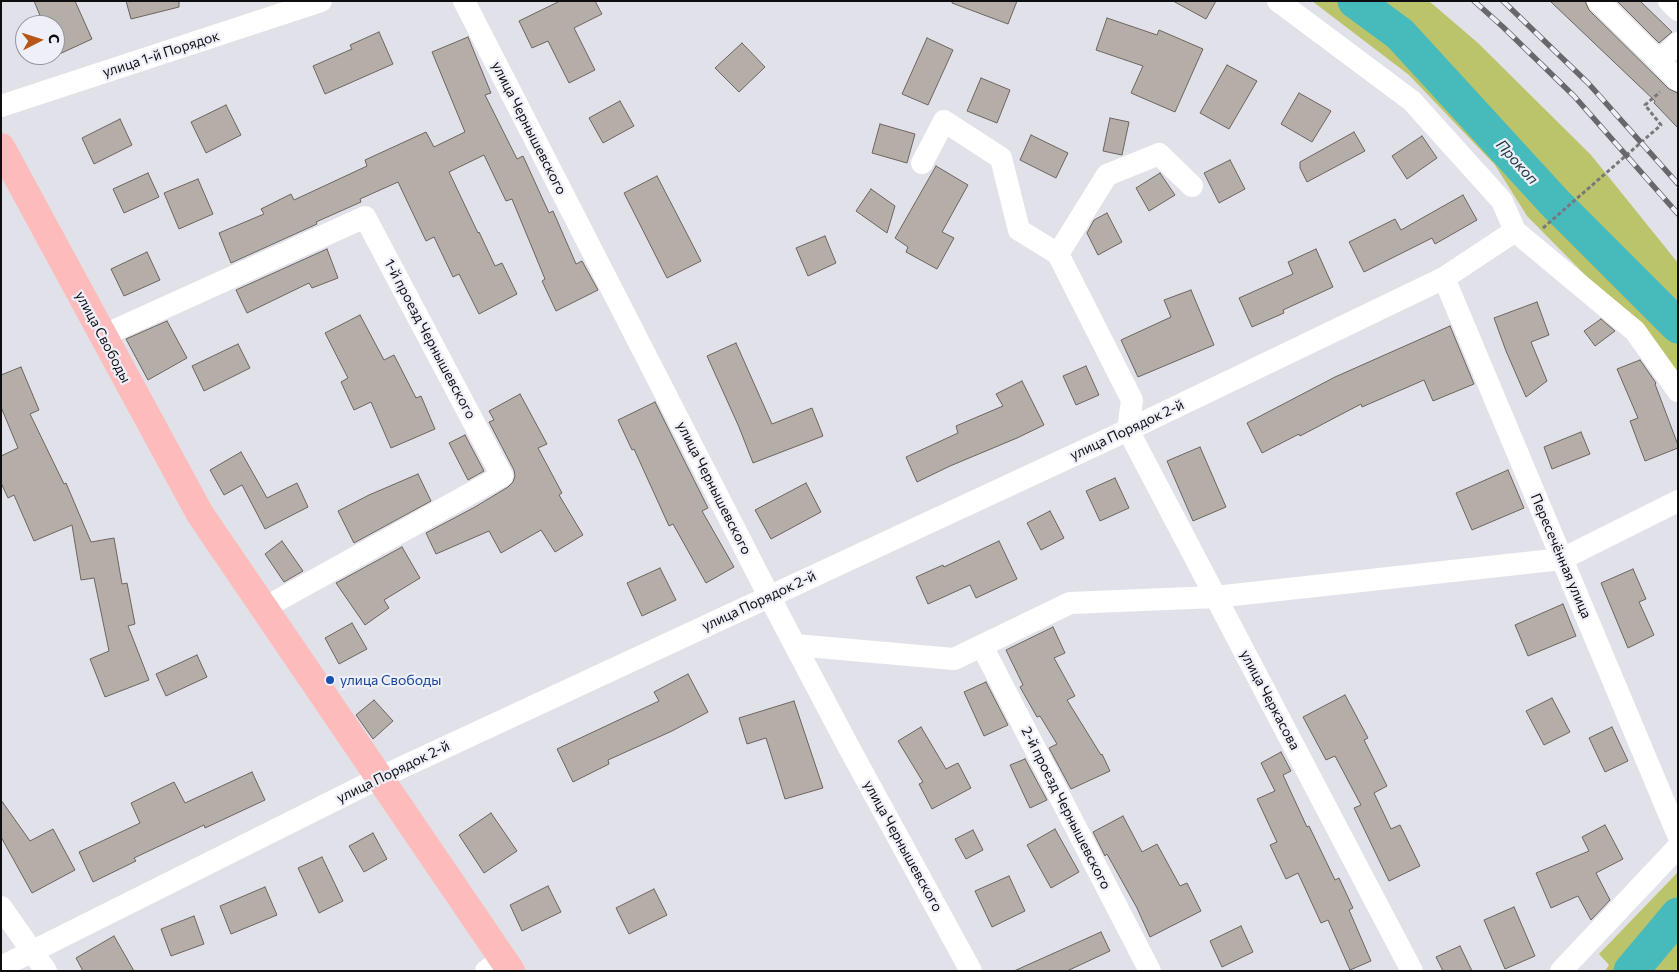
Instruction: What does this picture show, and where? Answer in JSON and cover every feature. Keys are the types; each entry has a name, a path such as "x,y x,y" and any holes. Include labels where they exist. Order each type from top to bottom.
{"main road":[{"name":"улица Свободы","path":"1,147 200,514 380,778 500,967"}],"street":[{"name":"улица 1-й Порядок","path":"1,106 321,1"},
{"name":"улица Чернышевского","path":"464,1 769,596 971,971"},
{"path":"1278,1 1412,101 1502,200 1515,231 1635,331 1678,391"},
{"path":"1598,1 1677,79"},
{"path":"1669,1 1678,10"},
{"path":"1659,61 1678,43"},
{"path":"922,163 944,121 1001,158 1019,230 1058,254 1132,400 1128,430"},
{"path":"1058,254 1107,175 1159,154 1192,186"},
{"name":"1-й проезд Чернышевского","path":"102,336 365,217 502,476 264,608"},
{"name":"улица Порядок 2-й","path":"1,967 380,778 1128,430 1444,278 1515,231"},
{"name":"Пересечённая улица","path":"1444,278 1678,835"},
{"name":"улица Черкасова","path":"1128,430 1412,971"},
{"path":"795,645 954,659 1070,603 1215,597 1562,559 1678,501"},
{"name":"2-й проезд Чернышевского","path":"982,646 1150,971"},
{"path":"1561,971 1678,848"},
{"path":"1,907 46,971"}],"path":[{"path":"1541,230 1661,125 1645,105 1677,79"}],"green space":[{"path":"1312,1 1429,1 1478,43 1591,155 1678,263 1678,373 1527,216 1495,165 1409,75"},
{"path":"1678,872 1678,971 1605,971 1609,965 1599,954"}],"building":[{"path":"34,1 75,1 92,39 65,51 65,15 40,15"},
{"path":"126,1 179,1 179,7 131,19"},
{"path":"560,1 595,1 602,14 574,28 595,70 569,83 548,41 532,48 519,21"},
{"path":"952,1 1017,1 1008,24 952,3"},
{"path":"1173,1 1216,1 1206,19"},
{"path":"1550,1 1585,1 1589,10 1669,89 1678,93 1678,128 1654,103 1655,101"},
{"path":"1617,1 1640,1 1672,32 1659,43"},
{"path":"1107,18 1157,35 1159,30 1203,49 1175,112 1131,93 1143,66 1096,50"},
{"path":"379,32 393,64 325,94 313,66 352,49 350,45"},
{"path":"468,37 491,93 485,95 517,159 523,156 549,213 553,211 576,264 582,261 598,290 556,311 542,281 545,279 512,199 506,201 484,155 449,172 495,266 502,263 517,294 479,314 459,274 453,277 434,237 426,241 398,182 360,199 361,202 316,222 317,224 231,263 219,233 264,214 261,209 291,194 294,200 367,166 365,160 426,132 434,147 465,132 432,52"},
{"path":"927,38 953,50 928,105 902,94"},
{"path":"742,43 765,67 739,92 715,68"},
{"path":"1227,65 1257,81 1229,129 1200,113"},
{"path":"981,78 1010,90 997,123 967,111"},
{"path":"1299,93 1331,111 1312,142 1281,124"},
{"path":"620,101 634,126 603,143 589,118"},
{"path":"226,105 241,135 206,153 191,122"},
{"path":"1110,118 1129,122 1122,155 1103,151"},
{"path":"120,119 132,145 94,164 82,138"},
{"path":"880,124 915,134 907,163 872,153"},
{"path":"1354,132 1365,151 1307,182 1300,168 1300,162"},
{"path":"1031,135 1068,153 1056,178 1020,160"},
{"path":"1422,136 1437,158 1407,179 1392,156"},
{"path":"1230,160 1245,189 1219,203 1204,173"},
{"path":"936,166 968,185 942,232 954,238 937,269 906,252 908,247 895,238"},
{"path":"148,173 159,197 124,213 113,189"},
{"path":"1160,173 1175,195 1149,211 1136,188"},
{"path":"657,176 701,261 667,278 624,193"},
{"path":"198,179 213,214 179,229 164,193"},
{"path":"871,189 895,206 887,233 856,211"},
{"path":"1463,195 1477,220 1435,244 1432,238 1364,272 1349,242 1395,219 1401,230"},
{"path":"1107,213 1122,242 1098,255 1087,233 1094,220"},
{"path":"825,236 836,263 808,276 796,248"},
{"path":"327,249 338,278 312,288 309,283 247,313 236,290"},
{"path":"1316,249 1333,287 1283,310 1284,313 1252,327 1239,298 1293,274 1288,262"},
{"path":"147,252 160,280 124,296 111,269"},
{"path":"1191,290 1214,345 1138,377 1121,340 1171,317 1164,300"},
{"path":"1537,302 1549,335 1531,342 1547,381 1526,397 1494,318"},
{"path":"360,315 384,360 394,355 416,398 421,396 435,429 391,448 371,402 354,410 341,382 348,378 325,333"},
{"path":"1601,319 1615,331 1595,346 1584,331"},
{"path":"167,321 187,358 148,380 126,339"},
{"path":"1450,326 1474,384 1433,401 1424,380 1362,407 1361,404 1300,436 1299,434 1262,453 1247,423 1335,377"},
{"path":"736,343 772,424 812,408 823,436 753,463 707,356"},
{"path":"238,344 250,368 204,391 192,366"},
{"path":"1640,360 1656,383 1678,445 1678,448 1645,461 1630,421 1638,418 1617,369"},
{"path":"1086,366 1099,395 1076,405 1063,376"},
{"path":"21,367 39,410 30,414 64,484 66,483 91,542 114,538 122,584 127,583 135,624 128,626 149,680 105,697 90,659 109,651 94,578 81,580 72,525 34,541 14,495 8,498 1,483 1,456 18,448 1,407 1,375"},
{"path":"1022,381 1044,425 917,482 906,457 958,433 956,426 1003,406 996,394"},
{"path":"520,394 547,444 538,448 562,493 559,495 583,535 555,552 541,530 501,553 489,531 436,554 426,533 475,507 513,482 514,470 489,422 494,420 489,411"},
{"path":"655,402 708,508 702,511 734,567 706,583 673,524 669,526 634,449 632,450 618,420"},
{"path":"1581,432 1590,454 1552,469 1544,447"},
{"path":"465,435 484,471 468,480 449,443"},
{"path":"1200,447 1226,507 1193,521 1167,461"},
{"path":"241,452 267,498 297,483 308,507 265,529 242,485 224,495 210,470"},
{"path":"1508,470 1524,508 1472,530 1456,493"},
{"path":"418,474 431,501 354,543 338,511 369,495"},
{"path":"1115,478 1129,508 1100,521 1086,491"},
{"path":"806,483 821,512 771,539 755,510"},
{"path":"1050,511 1064,538 1041,550 1027,523"},
{"path":"282,541 303,571 284,582 265,554"},
{"path":"999,541 1017,579 976,598 970,585 928,604 916,577 943,565 944,567"},
{"path":"402,547 420,578 384,600 389,608 365,625 336,583"},
{"path":"660,568 676,600 642,616 627,583"},
{"path":"1633,569 1646,599 1639,602 1654,635 1628,648 1601,583"},
{"path":"1563,604 1576,636 1528,656 1515,625"},
{"path":"352,623 367,649 339,664 325,638"},
{"path":"1053,627 1065,653 1054,658 1075,696 1067,700 1102,754 1110,771 1071,789 1049,748 1057,744 1040,716 1037,717 1020,687 1023,685 1006,650"},
{"path":"197,655 207,677 166,696 156,674"},
{"path":"688,674 708,712 672,731 608,760 609,764 573,782 557,749 659,701 654,692"},
{"path":"986,682 1008,725 984,736 964,692"},
{"path":"1345,695 1368,738 1364,740 1387,786 1374,793 1391,829 1400,825 1420,866 1389,881 1354,808 1361,805 1335,756 1326,760 1303,717"},
{"path":"1552,698 1570,732 1544,745 1526,711"},
{"path":"374,700 393,721 373,739 356,715"},
{"path":"794,701 823,788 785,799 766,738 747,744 739,718"},
{"path":"921,727 946,769 958,763 971,788 932,809 919,784 923,782 898,741"},
{"path":"1612,727 1628,761 1605,772 1589,738"},
{"path":"1281,752 1291,771 1283,775 1307,827 1309,826 1335,880 1339,878 1353,908 1349,910 1371,961 1350,970 1328,920 1321,923 1298,873 1286,879 1270,845 1277,842 1257,799 1275,791 1261,763"},
{"path":"1025,759 1047,800 1030,808 1010,765"},
{"path":"252,772 265,800 205,828 204,825 134,858 136,861 93,882 79,852 140,823 131,803 174,782 185,803"},
{"path":"1,800 30,841 53,829 75,870 32,893 1,837"},
{"path":"491,813 517,851 484,873 459,835"},
{"path":"1123,816 1142,852 1157,844 1180,886 1187,883 1201,911 1150,937 1137,908 1107,854 1105,856 1093,832"},
{"path":"1605,825 1623,859 1596,873 1610,900 1591,920 1578,896 1551,908 1536,873 1589,851 1582,837"},
{"path":"1055,829 1079,872 1051,888 1027,845"},
{"path":"973,830 983,850 966,859 955,839"},
{"path":"373,833 387,859 364,872 349,846"},
{"path":"322,857 343,901 319,913 298,868"},
{"path":"1009,876 1025,911 992,927 975,891"},
{"path":"548,886 561,912 522,931 510,905"},
{"path":"265,887 277,915 231,934 220,906"},
{"path":"654,889 667,915 629,934 616,908"},
{"path":"1514,907 1535,956 1505,969 1484,920"},
{"path":"194,916 204,944 171,956 161,929"},
{"path":"1241,926 1253,952 1222,967 1210,941"},
{"path":"1101,932 1110,951 1067,971 1014,971"},
{"path":"114,936 134,971 83,971 76,958"},
{"path":"1460,946 1472,971 1443,971 1436,957"}],"waterway":[{"name":"Прокоп","path":"1355,1 1400,34 1554,202 1678,326"},
{"name":"Прокоп","path":"1631,971 1678,915"}],"railway":[{"path":"1474,1 1574,96 1678,214"},
{"path":"1503,1 1588,83 1678,184"}],"place":[{"name":"улица Свободы","path":"330,680"}]}
